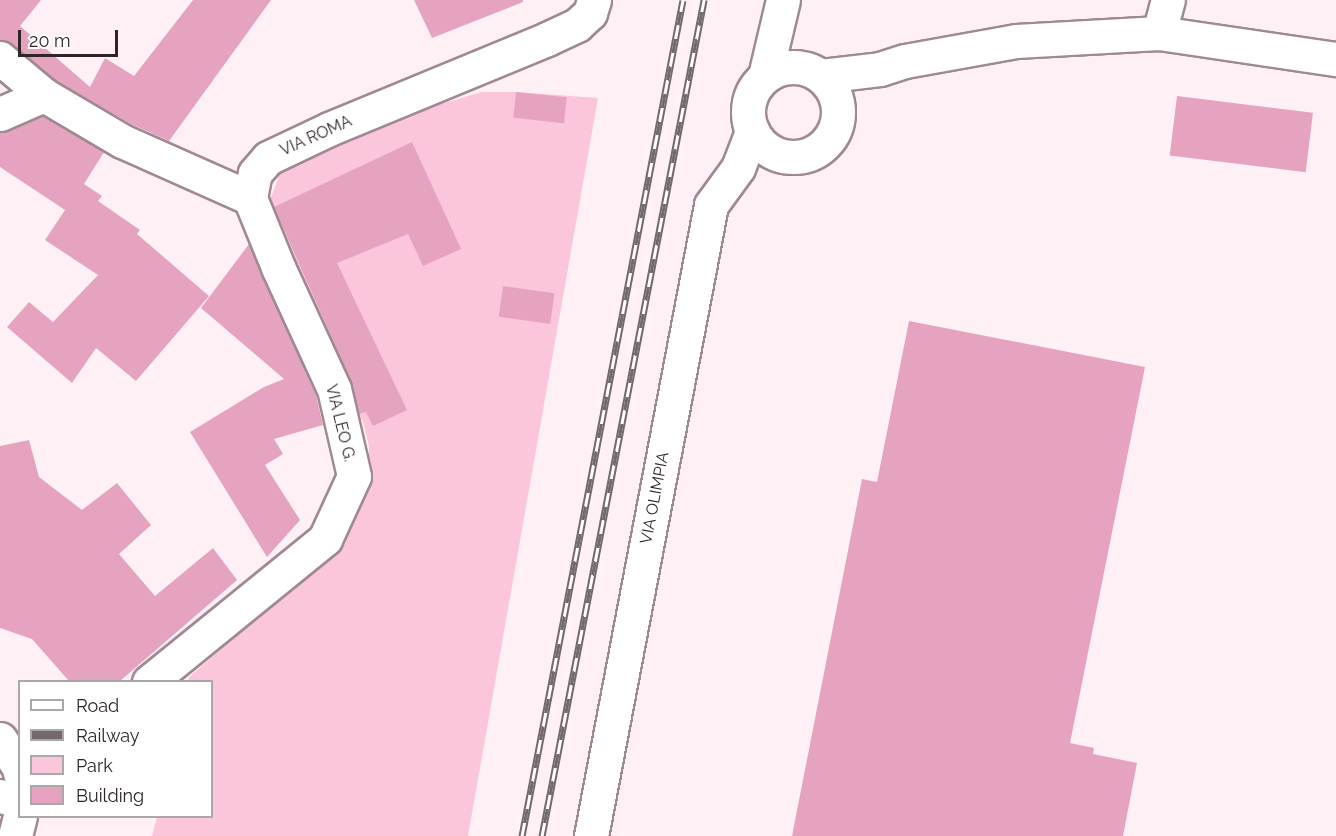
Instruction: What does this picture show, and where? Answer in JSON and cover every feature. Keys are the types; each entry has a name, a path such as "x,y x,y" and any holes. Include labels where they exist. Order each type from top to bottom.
{"street":[{"name":"VIA ROMA","path":"250,198 255,173 268,158 329,129 547,39 577,24 590,13 594,0"},
{"path":"1159,33 1168,0"},
{"path":"738,168 786,157 808,155 827,144 835,131 839,116 838,101 832,87 792,50 781,12"},
{"path":"765,76 781,12"},
{"path":"786,157 772,153 760,144 752,131 748,117 749,102 755,88 765,76 778,69 793,67 815,72 880,69 905,61 1016,41 1159,33 1336,59"},
{"path":"0,57 44,95 122,141 250,198"},
{"path":"839,116 880,69"},
{"path":"0,114 44,95"},
{"name":"VIA OLIMPIA","path":"591,836 711,205 738,168 752,131"},
{"name":"VIA LEO G.","path":"150,680 325,539 354,476 334,389 250,198"},
{"path":"0,739 18,766"},
{"path":"0,796 18,800"},
{"path":"15,836 20,818"}],"green space":[{"path":"482,92 598,98 468,836 152,836 157,818 213,818 213,680 188,680 189,677 299,582 344,532 362,498 367,481 369,446 364,425 309,299 285,232 278,235 266,210 281,171 400,116"}],"building":[{"path":"0,0 41,0 20,26 90,87 105,58 134,76 193,0 271,0 169,141 131,124 55,80 12,44 0,40"},
{"path":"414,0 523,0 523,2 432,38"},
{"path":"516,92 567,97 564,123 513,118"},
{"path":"1177,96 1313,113 1306,172 1170,156"},
{"path":"43,116 104,152 84,184 102,196 98,201 140,230 137,234 209,296 136,381 96,348 72,383 7,327 29,302 53,322 98,275 45,240 65,210 0,167 0,132"},
{"path":"412,142 461,249 423,266 408,234 337,263 407,410 373,426 366,412 359,414 351,381 274,207"},
{"path":"249,244 316,395 323,425 274,439 283,454 265,465 300,520 267,557 190,432 264,387 284,379 201,308"},
{"path":"503,286 554,293 550,324 499,317"},
{"path":"909,321 1145,367 1070,743 1094,748 1093,754 1137,763 1123,836 792,836 862,479 877,482"},
{"path":"29,440 39,477 82,510 117,483 151,525 119,554 155,596 213,548 237,580 121,680 68,680 32,639 0,628 0,446"}],"railway":[{"path":"522,836 683,0"},
{"path":"542,836 704,0"}]}
